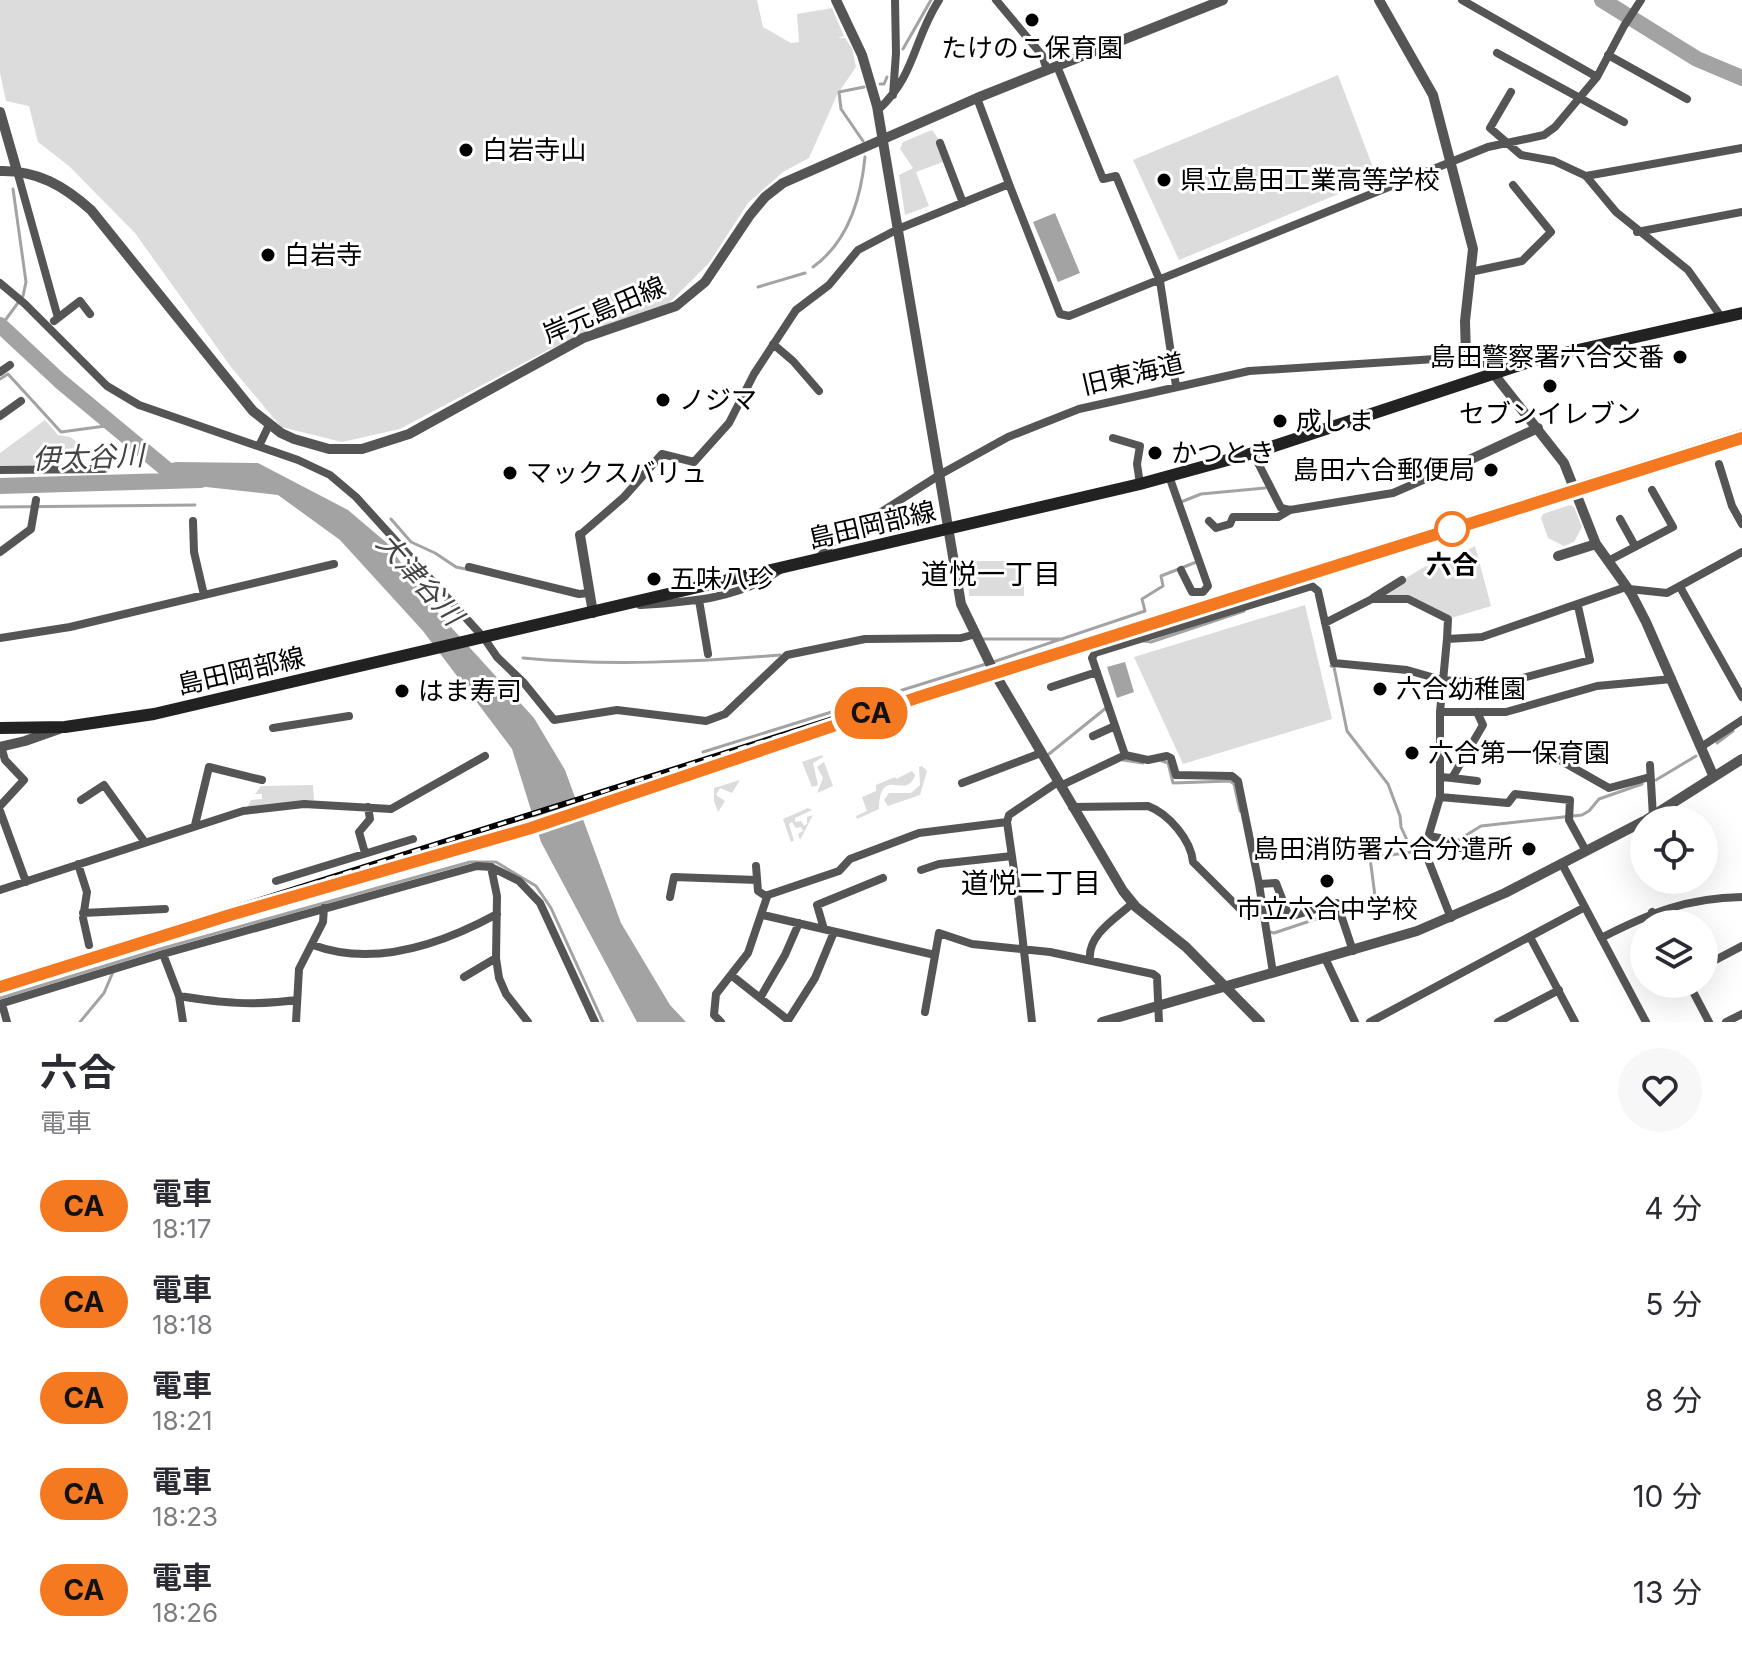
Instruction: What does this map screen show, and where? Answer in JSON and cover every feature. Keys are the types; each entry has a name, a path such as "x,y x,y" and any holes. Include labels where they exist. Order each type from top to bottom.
{"main road":[{"name":"島田岡部線","path":"0,728 65,727 154,714 1140,484 1253,453 1493,373 1574,350 1742,313"}],"street":[{"path":"893,95 895,0"},
{"path":"878,110 893,95 909,70 925,24 939,0"},
{"path":"996,0 1052,68 1103,179 1116,176 1160,281 1176,386"},
{"name":"岸元島田線","path":"0,171 17,171 53,182 72,193 91,210 236,393 269,425 294,439 329,449 376,446 409,434 583,338 651,317 678,305 705,282 750,215 765,197 783,183 977,98 1223,0"},
{"path":"1379,0 1433,95 1473,249 1465,321 1466,357 1481,358 1538,428 1570,474 1596,544 1628,588 1672,679 1713,775"},
{"path":"1462,0 1597,77"},
{"path":"977,98 1060,314 1069,316 1451,161 1505,143 1544,135 1597,77 1641,0"},
{"path":"840,1 862,55 878,110 959,595 990,662 1110,872 1133,903 1186,947 1260,1022"},
{"path":"1497,53 1624,122"},
{"path":"1608,55 1687,99"},
{"path":"1511,92 1490,128 1521,155 1554,161 1586,176 1637,232 1688,270 1722,318"},
{"path":"0,112 58,318"},
{"path":"940,143 963,203"},
{"path":"1586,176 1742,148"},
{"path":"593,613 580,535 624,497 662,454 694,462 729,423 754,374 796,310 829,285 858,250 898,229 1009,184"},
{"path":"1470,272 1522,261 1551,232 1513,185"},
{"path":"1637,232 1742,212"},
{"path":"0,283 107,386 139,405 298,460 330,475 356,497 554,720 617,710 706,721 725,714 787,655 865,639 978,637"},
{"path":"47,328 80,301 90,314"},
{"path":"773,344 793,361 819,391"},
{"name":"旧東海道","path":"817,560 834,542 941,474 1008,437 1079,409 1249,371 1466,357"},
{"path":"0,372 10,365"},
{"path":"0,416 21,401"},
{"path":"259,446 269,425"},
{"path":"1209,521 1216,528 1230,524 1233,517 1278,517 1290,510 1393,493 1538,428"},
{"path":"1113,438 1140,446 1137,464 1140,484"},
{"path":"1253,453 1281,508 1290,510"},
{"path":"1719,464 1732,506 1742,524"},
{"path":"0,470 104,469"},
{"path":"1169,476 1208,586 1203,592 1192,592 1181,570"},
{"path":"1608,561 1673,527 1652,490"},
{"path":"0,552 31,529 36,500"},
{"path":"1620,519 1635,546"},
{"path":"193,521 194,552 204,595"},
{"path":"1558,556 1596,544"},
{"path":"1447,639 1482,637 1628,588 1661,594 1680,587 1742,552"},
{"path":"0,638 70,627 334,564"},
{"path":"469,567 579,594 589,593"},
{"path":"627,605 699,600 749,587 784,568"},
{"path":"1325,623 1402,580"},
{"path":"1125,755 1092,658 1095,653 1312,586 1318,591 1334,663 1407,670 1442,680 1500,684 1590,660 1578,606"},
{"path":"1680,587 1742,697"},
{"path":"1372,599 1408,599 1448,619 1440,712 1440,797 1429,836 1429,865 1451,918"},
{"path":"699,600 708,654"},
{"path":"1051,687 1097,672"},
{"path":"1440,712 1506,712 1597,686 1672,679"},
{"path":"1452,778 1483,725 1477,712"},
{"path":"273,728 349,716"},
{"path":"1701,747 1742,720"},
{"path":"26,882 0,809 24,780 5,760 0,746 65,727"},
{"path":"1093,736 1113,727"},
{"path":"962,783 1041,753"},
{"path":"1549,754 1609,788 1650,777"},
{"path":"1032,1022 1007,822 1009,815 1059,784 1125,755 1148,760 1167,756 1171,758 1176,775 1235,777 1259,884 1273,973"},
{"path":"0,890 243,811 304,804 391,809 485,756"},
{"path":"1667,806 1742,759"},
{"path":"1649,806 1650,765"},
{"path":"195,825 209,767 262,780"},
{"path":"1441,777 1477,781"},
{"path":"81,800 104,785 144,841"},
{"path":"1440,797 1508,803 1515,794 1570,800 1569,820 1586,851"},
{"path":"365,853 359,832 370,819 368,807"},
{"path":"1072,807 1154,808 1180,830 1192,852 1193,862 1247,916 1262,901"},
{"path":"765,896 839,871 850,859 919,833 1007,822"},
{"path":"1102,1022 1353,951 1451,918 1630,828"},
{"path":"1429,836 1450,840 1459,848"},
{"path":"276,881 413,839"},
{"path":"921,870 939,864 1012,856"},
{"path":"78,864 87,892 83,913 89,945"},
{"path":"1562,864 1646,1022"},
{"path":"7,1022 1,1004 163,954 477,866 491,867 519,881 540,903 595,1022"},
{"path":"721,1022 714,1015 716,994 748,953 763,915 767,897 758,891 756,866"},
{"path":"491,867 497,914 499,978 506,994 528,1022"},
{"path":"670,897 674,877 757,880"},
{"path":"824,929 817,905 883,878"},
{"path":"1259,884 1276,883 1289,917 1337,903 1353,951"},
{"path":"1660,910 1703,900 1742,897"},
{"path":"1090,960 1089,951 1094,939 1133,903"},
{"path":"1370,1022 1585,907"},
{"path":"296,1022 299,969 323,922 324,908"},
{"path":"83,913 165,909"},
{"path":"313,945 355,956 424,946 449,939 497,914"},
{"path":"763,915 935,955"},
{"path":"760,998 799,923"},
{"path":"1601,938 1630,923"},
{"path":"731,975 787,1021 815,978 834,932"},
{"path":"925,1012 939,933 972,944 1090,960 1153,974 1157,977 1159,1022"},
{"path":"1530,937 1575,1022"},
{"path":"1718,959 1742,946"},
{"path":"163,954 179,996 183,1022"},
{"path":"464,977 496,958"},
{"path":"1325,958 1355,1022"},
{"path":"1498,1022 1559,990"},
{"path":"179,996 228,1004 259,1005 297,1000"},
{"path":"1696,998 1709,1022"},
{"path":"1726,1022 1742,1014"}],"shaded area":[{"path":"0,0 757,0 763,27 791,43 799,42 797,14 832,8 844,36 838,38 845,38 852,48 856,67 837,95 809,158 783,172 748,203 709,263 666,306 605,325 548,350 400,429 342,442 281,427 231,367 135,233 69,166 38,142 29,106 6,101 0,73"},
{"path":"1338,75 1377,178 1179,260 1133,160"},
{"path":"932,130 940,141 937,145 943,162 916,172 929,206 905,215 899,175 913,168 900,149 903,142"},
{"path":"1055,213 1080,273 1058,282 1033,222"},
{"path":"45,420 58,435 70,437 80,444 44,466 0,467 0,453"},
{"path":"176,462 258,463 348,510 388,544 429,603 534,718 565,770 621,923 670,1005 686,1022 637,1022 541,842 512,749 423,631 340,540 278,495 197,486 179,480 162,465"},
{"path":"1570,505 1574,507 1582,527 1574,542 1564,546 1548,538 1541,518 1543,514"},
{"path":"1475,546 1491,606 1448,619 1408,599 1372,599 1424,567"},
{"path":"968,561 1024,561 1024,596 969,596"},
{"path":"1305,605 1332,719 1183,764 1134,657"},
{"path":"1125,662 1134,692 1117,698 1107,667"},
{"path":"822,755 813,763 818,785 812,787 802,762"},
{"path":"824,762 833,786 817,793 823,778 817,767"},
{"path":"919,767 927,771 920,795 888,806 884,800 889,793 911,793 920,785"},
{"path":"912,771 915,775 911,782 884,788 879,809 857,819 856,816 867,811 862,797 876,791 876,785"},
{"path":"740,780 732,793 720,788 716,795 725,801 718,812 714,788"},
{"path":"313,785 314,800 247,808 251,800 262,799 262,794 255,794 261,786"},
{"path":"808,808 812,810 795,818 795,822 801,821 804,826 807,817 813,815 800,840 798,834 803,831 801,827 796,828 792,822 789,824 794,841 791,842 783,819"}],"waterway":[{"path":"903,49 931,0"},
{"path":"1602,0 1697,59 1742,78"},
{"path":"880,84 884,84 887,77"},
{"path":"863,141 841,109 839,92 864,87"},
{"path":"813,267 835,245 851,218 865,157"},
{"path":"1,326 23,296 26,282 13,189"},
{"path":"758,287 805,273"},
{"name":"大津谷川","path":"0,325 60,381 177,478"},
{"path":"0,379 8,374 61,432 113,425"},
{"name":"伊太谷川","path":"0,486 201,480"},
{"path":"1181,502 1201,494 1265,488"},
{"path":"0,507 195,505"},
{"path":"391,519 411,542 456,567 470,570"},
{"path":"993,662 1145,611 1142,599 1163,586 1161,576 1199,561"},
{"path":"1144,641 1151,642 1244,611"},
{"path":"982,639 1063,639"},
{"path":"1080,648 1081,652 1129,639"},
{"path":"523,658 652,662 780,655"},
{"path":"703,752 986,664"},
{"path":"1331,666 1334,667 1347,731 1388,784 1411,849"},
{"path":"1049,754 1106,708 1107,711"},
{"path":"1717,743 1733,731"},
{"path":"1656,780 1696,756"},
{"path":"1123,760 1143,763"},
{"path":"1162,761 1168,763 1173,783 1230,781 1234,784 1240,811"},
{"path":"1270,932 1373,900 1370,858 1447,847 1481,826 1582,815 1599,799 1642,784"},
{"path":"0,998 160,949 470,862 496,862 536,886 551,908 603,1022"},
{"path":"80,1022 104,993 113,972"}],"railway":[{"path":"0,982 1742,432"},
{"path":"462,848 642,792"}],"train":[{"name":"CA","path":"0,987 230,915 531,828 919,697 1742,438"}],"place":[{"name":"たけのこ保育園","path":"1032,20"},
{"name":"白岩寺山","path":"466,150"},
{"name":"県立島田工業高等学校","path":"1164,180"},
{"name":"白岩寺","path":"268,255"},
{"name":"島田警察署六合交番","path":"1680,357"},
{"name":"セブンイレブン","path":"1550,386"},
{"name":"ノジマ","path":"663,400"},
{"name":"成しま","path":"1280,421"},
{"name":"かつとき","path":"1155,453"},
{"name":"島田六合郵便局","path":"1491,470"},
{"name":"マックスバリュ","path":"510,473"},
{"name":"六合","path":"1452,529"},
{"name":"五味八珍","path":"654,579"},
{"name":"六合幼稚園","path":"1380,689"},
{"name":"はま寿司","path":"402,691"},
{"name":"六合第一保育園","path":"1412,753"},
{"name":"島田消防署六合分遣所","path":"1529,849"},
{"name":"市立六合中学校","path":"1327,881"}],"district":[{"name":"道悦一丁目","path":"991,574"},
{"name":"道悦二丁目","path":"1031,883"}]}
